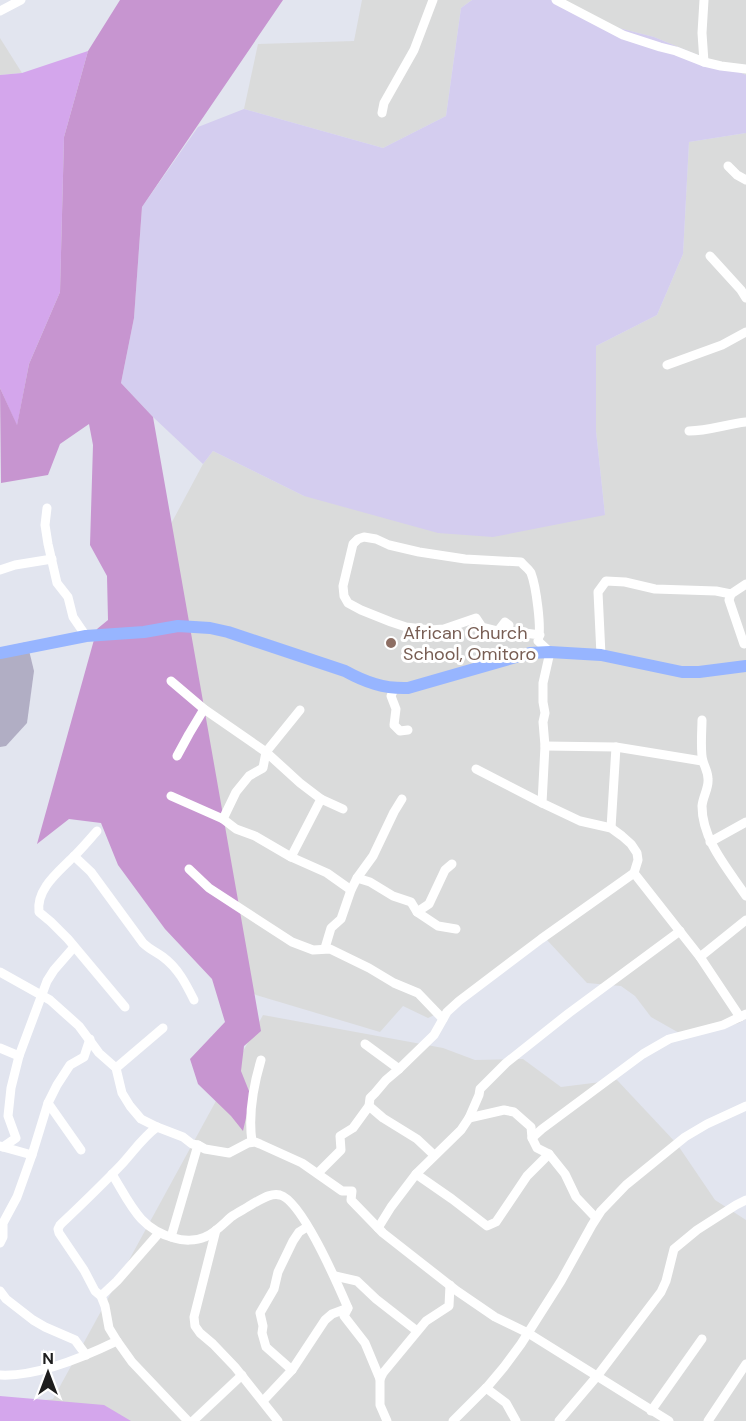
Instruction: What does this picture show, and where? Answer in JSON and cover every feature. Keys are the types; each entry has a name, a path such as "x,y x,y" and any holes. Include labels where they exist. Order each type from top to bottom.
{"main road":[{"path":"0,653 86,636 144,632 178,626 210,628 228,632 345,671 361,680 394,689 408,688 530,653 601,655 682,672 746,666"}],"street":[{"path":"1,8 21,0"},
{"path":"382,113 384,103 414,50 433,0"},
{"path":"556,0 623,35 704,62 746,69"},
{"path":"578,11 584,0"},
{"path":"704,0 702,33 704,62"},
{"path":"728,166 746,180"},
{"path":"710,256 746,298"},
{"path":"668,365 722,345 746,332"},
{"path":"689,431 701,431 746,422"},
{"path":"47,508 45,525 57,583 68,597 74,617 86,636"},
{"path":"540,635 510,631 505,622 498,630 482,627 476,618 444,629 406,627 360,610 348,603 344,596 345,572 353,544 364,537 419,552 465,559 521,562 530,571 540,621 540,635 538,641 550,652 543,683 545,746 542,803"},
{"path":"0,570 52,559"},
{"path":"601,655 598,592 606,581 625,582 655,589 716,591 731,594"},
{"path":"744,644 729,600 731,594 746,584"},
{"path":"171,681 204,709 266,752 321,799 343,809"},
{"path":"394,689 391,696 396,709 394,725 400,731 408,730"},
{"path":"177,756 204,709"},
{"path":"223,819 236,792 249,776 263,768 266,752 300,710"},
{"path":"702,720 702,761 707,769 709,782 702,808 710,842 746,896"},
{"path":"545,746 616,747 702,761"},
{"path":"611,828 616,747"},
{"path":"318,1173 341,1150 340,1136 353,1128 369,1106 370,1098 434,1035 453,1006 634,873 638,860 637,853 631,844 611,828 580,822 476,769"},
{"path":"171,796 223,819 236,829 255,836 327,873 351,890"},
{"path":"291,856 321,799"},
{"path":"325,948 331,928 341,919 357,878 373,856 402,799"},
{"path":"710,842 746,822"},
{"path":"97,831 53,876 39,901 38,908 39,912 68,939 125,1008"},
{"path":"74,856 90,872 143,943 177,970 194,1000"},
{"path":"417,912 429,904 445,870 452,864"},
{"path":"189,869 208,888 292,942 313,950 330,949 369,968 394,983 418,993 443,1019"},
{"path":"532,1138 643,1054 669,1039 723,1025 743,1016 634,873"},
{"path":"357,878 370,882 393,896 411,902 417,912 438,926 456,929"},
{"path":"700,957 746,920"},
{"path":"378,1228 416,1174 461,1130 469,1118 480,1089 506,1063 680,931"},
{"path":"2,1146 16,1138 8,1116 11,1088 19,1056 47,981 74,947"},
{"path":"0,972 42,995 62,1009 79,1026 99,1053 116,1068 122,1094 136,1114 153,1130 183,1137 192,1144 205,1149 229,1153 252,1142 260,1144 302,1163 342,1191 352,1191 351,1200 378,1228 450,1286 495,1317 528,1333 669,1421"},
{"path":"116,1068 164,1028"},
{"path":"0,1243 3,1237 3,1224 17,1197 48,1103 70,1065 84,1057 90,1039"},
{"path":"364,1044 399,1069"},
{"path":"0,1048 19,1056"},
{"path":"252,1142 250,1127 252,1095 261,1060"},
{"path":"48,1103 81,1150"},
{"path":"369,1106 383,1118 417,1139 434,1155"},
{"path":"453,1421 504,1367 528,1333 601,1211 627,1185 684,1137 746,1106"},
{"path":"474,1107 480,1116"},
{"path":"469,1118 504,1110 514,1112 531,1127 532,1138 537,1148 549,1154 565,1174 576,1197 596,1218"},
{"path":"153,1130 58,1229 95,1291 101,1296 109,1328 117,1341 132,1362 188,1421"},
{"path":"171,1237 198,1145"},
{"path":"2,1146 32,1155"},
{"path":"416,1174 487,1226 496,1222 527,1176 549,1154"},
{"path":"112,1174 141,1220 159,1233 179,1240 195,1240 205,1237 232,1216 270,1195 286,1198 294,1206 318,1243 335,1276 348,1308 344,1316 365,1343 380,1379 380,1405 387,1421"},
{"path":"559,1421 598,1375 661,1292 674,1249 697,1230 736,1204 746,1200"},
{"path":"292,1370 266,1347 260,1313 274,1289 278,1272 293,1241 299,1232 307,1227"},
{"path":"216,1230 194,1317 195,1326 242,1375 278,1421"},
{"path":"101,1296 159,1233"},
{"path":"335,1276 357,1281 417,1331"},
{"path":"380,1379 426,1321 449,1306 450,1286"},
{"path":"1,1294 33,1320 75,1340 86,1355"},
{"path":"263,1401 292,1370 325,1320 332,1314 348,1308"},
{"path":"651,1411 702,1339"},
{"path":"0,1375 36,1370 72,1360 117,1341"},
{"path":"708,1421 746,1364"},
{"path":"193,1421 242,1375"},
{"path":"486,1388 506,1403 516,1421"}],"shaded area":[{"path":"120,0 283,0 142,207 134,318 121,383 153,417 261,1031 244,1046 241,1071 251,1096 243,1131 198,1084 190,1059 225,1022 212,979 165,929 118,865 101,823 69,819 37,844 97,629 108,620 107,576 90,545 93,445 89,424 60,444 48,475 1,483 0,388 17,425 29,364 60,292 64,137 88,51"},
{"path":"362,0 472,0 461,8 446,116 383,148 244,109 258,44 354,41"},
{"path":"472,0 552,0 599,23 654,37 746,75 746,133 689,142 683,254 657,315 596,346 596,431 605,515 493,537 438,533 304,496 213,451 203,464 121,383 134,318 142,207 198,127 244,109 383,148 446,116 461,8"},
{"path":"552,0 746,0 746,75 654,37 599,23"},
{"path":"0,38 22,73 0,75"},
{"path":"88,51 64,137 60,292 29,364 17,426 0,388 0,75 22,73"},
{"path":"746,133 746,1019 688,1038 651,1017 635,996 621,986 587,983 547,940 456,1005 428,1018 403,1006 380,1032 256,995 236,980 165,535 203,464 213,451 304,496 605,515 596,431 596,346 657,315 683,254 689,142"},
{"path":"27,642 34,671 27,723 6,746 0,747 0,648"},
{"path":"263,1015 443,1048 475,1060 523,1059 561,1087 617,1080 677,1144 715,1200 746,1220 746,1421 0,1421 0,1406 53,1399"},
{"path":"0,1396 104,1405 131,1421 0,1421"}],"place":[{"name":"African Church School, Omitoro","path":"391,643"}]}
